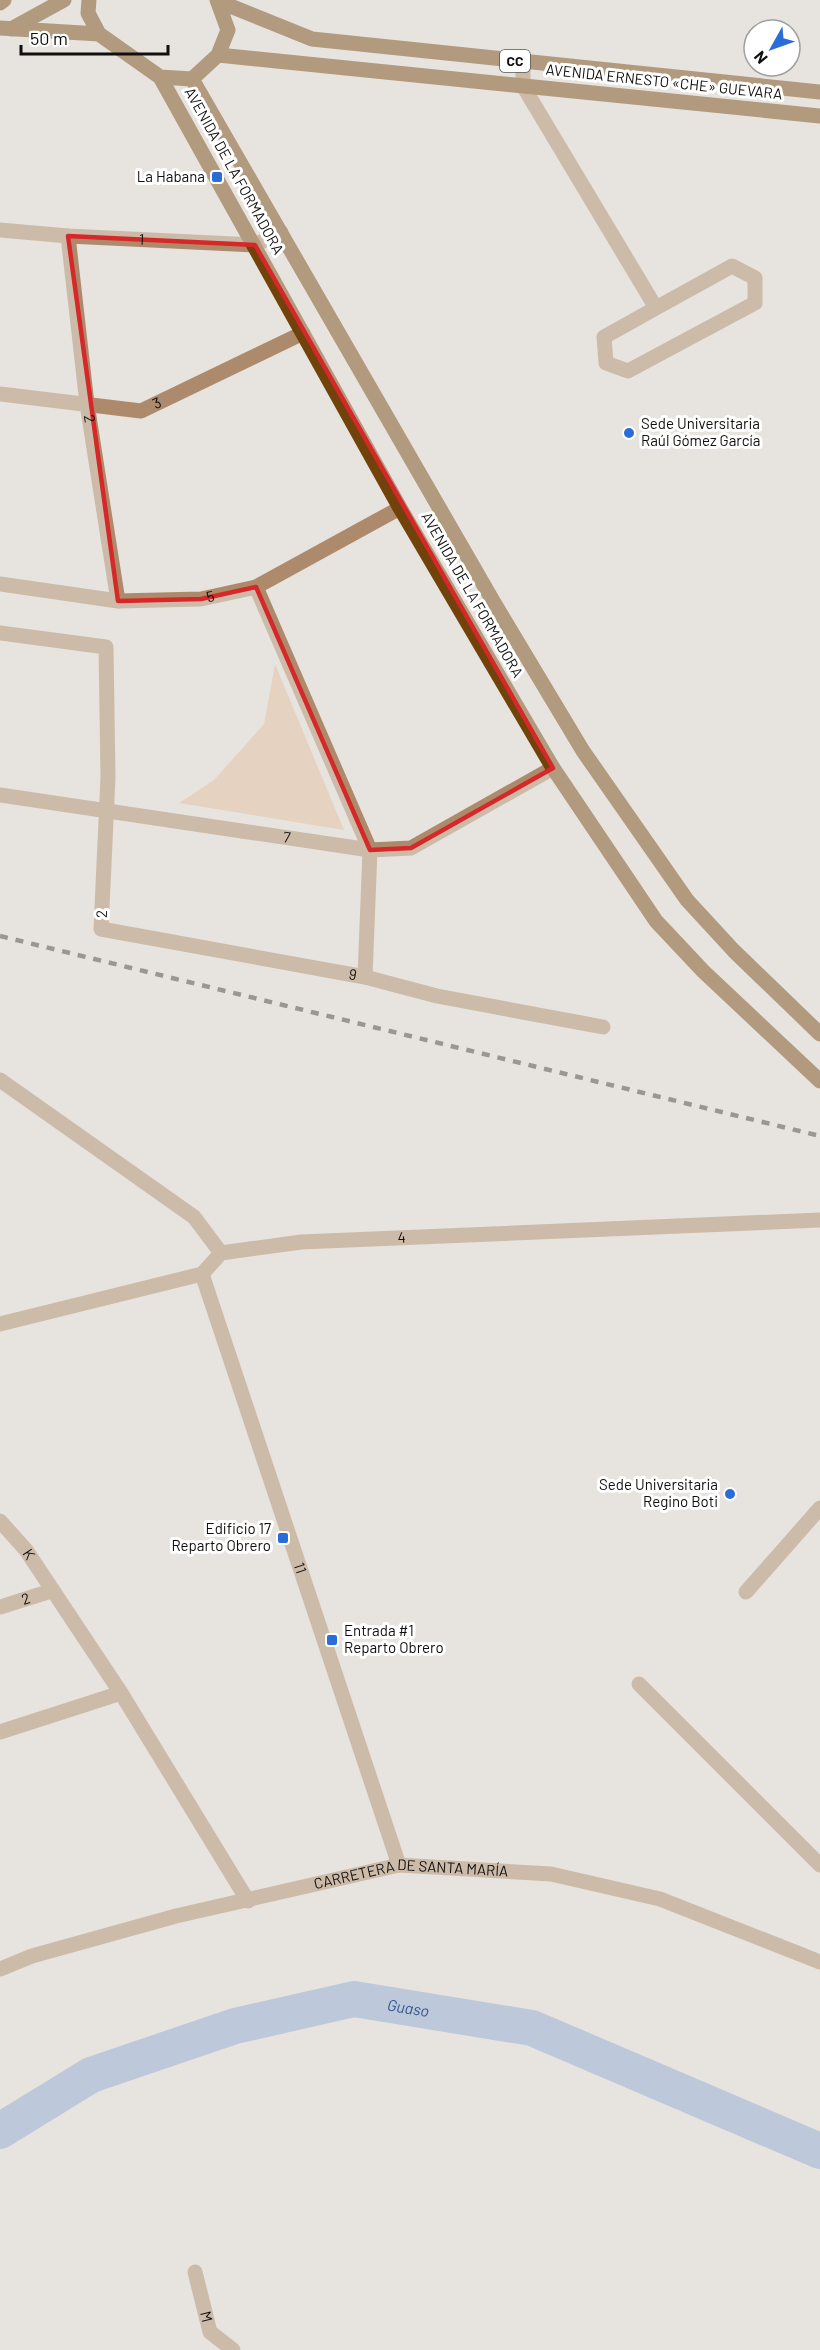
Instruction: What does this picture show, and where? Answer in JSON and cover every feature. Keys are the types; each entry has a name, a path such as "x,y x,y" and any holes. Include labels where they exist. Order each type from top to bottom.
{"main road":[{"path":"0,3 4,0"},
{"path":"6,29 64,0"},
{"path":"89,0 88,13 99,34 160,77 192,79"},
{"name":"CC","path":"192,79 218,55 228,30 217,1"},
{"name":"AVENIDA ERNESTO «CHE» GUEVARA","path":"217,1 312,39 820,92"},
{"path":"6,29 99,34"},
{"name":"AVENIDA ERNESTO «CHE» GUEVARA","path":"218,55 820,116"},
{"name":"AVENIDA DE LA FORMADORA","path":"160,77 400,508 553,768 656,921 703,971 820,1080"},
{"name":"AVENIDA DE LA FORMADORA","path":"192,79 493,601 583,751 687,900 734,951 820,1034"}],"street":[{"path":"523,62 523,86 656,308"},
{"name":"1","path":"0,230 68,236 255,245 281,232"},
{"name":"2","path":"68,236 87,404 118,601"},
{"path":"732,266 755,278 755,303 628,371 606,363 604,337 656,308 732,266"},
{"name":"3","path":"0,394 141,411 303,333"},
{"name":"5","path":"0,584 118,601 201,599 256,587 400,508"},
{"path":"256,587 370,850 365,977"},
{"name":"2","path":"0,633 106,647 107,810 101,929"},
{"name":"7","path":"0,795 370,850 411,848 553,768"},
{"name":"9","path":"101,929 365,977 437,996 603,1027"},
{"path":"0,1080 194,1217 221,1253 202,1274 0,1324"},
{"name":"4","path":"221,1253 301,1242 820,1220"},
{"name":"11","path":"202,1274 399,1864"},
{"path":"746,1592 820,1508"},
{"name":"K","path":"0,1521 26,1550 51,1591 121,1693 248,1901"},
{"name":"2","path":"0,1607 51,1591"},
{"path":"639,1684 820,1865"},
{"path":"0,1732 121,1693"},
{"name":"CARRETERA DE SANTA MARÍA","path":"0,1969 32,1956 176,1916 399,1864 551,1874 660,1899 820,1962"},
{"name":"M","path":"195,2272 210,2332 233,2350"}],"highlighted area":[{"path":"68,236 255,245 553,768 411,848 370,850 256,587 201,599 118,601"}],"shaded area":[{"path":"275,664 344,830 179,803 214,780 264,724"}],"waterway":[{"name":"Guaso","path":"0,2131 91,2075 235,2026 354,1999 532,2028 820,2151"}],"railway":[{"path":"0,936 820,1136"}],"place":[{"name":"La Habana","path":"217,177"},
{"name":"Sede Universitaria Raúl Gómez García","path":"629,433"},
{"name":"Sede Universitaria Regino Boti","path":"730,1494"},
{"name":"Edificio 17 Reparto Obrero","path":"283,1538"},
{"name":"Entrada #1 Reparto Obrero","path":"332,1640"}]}
